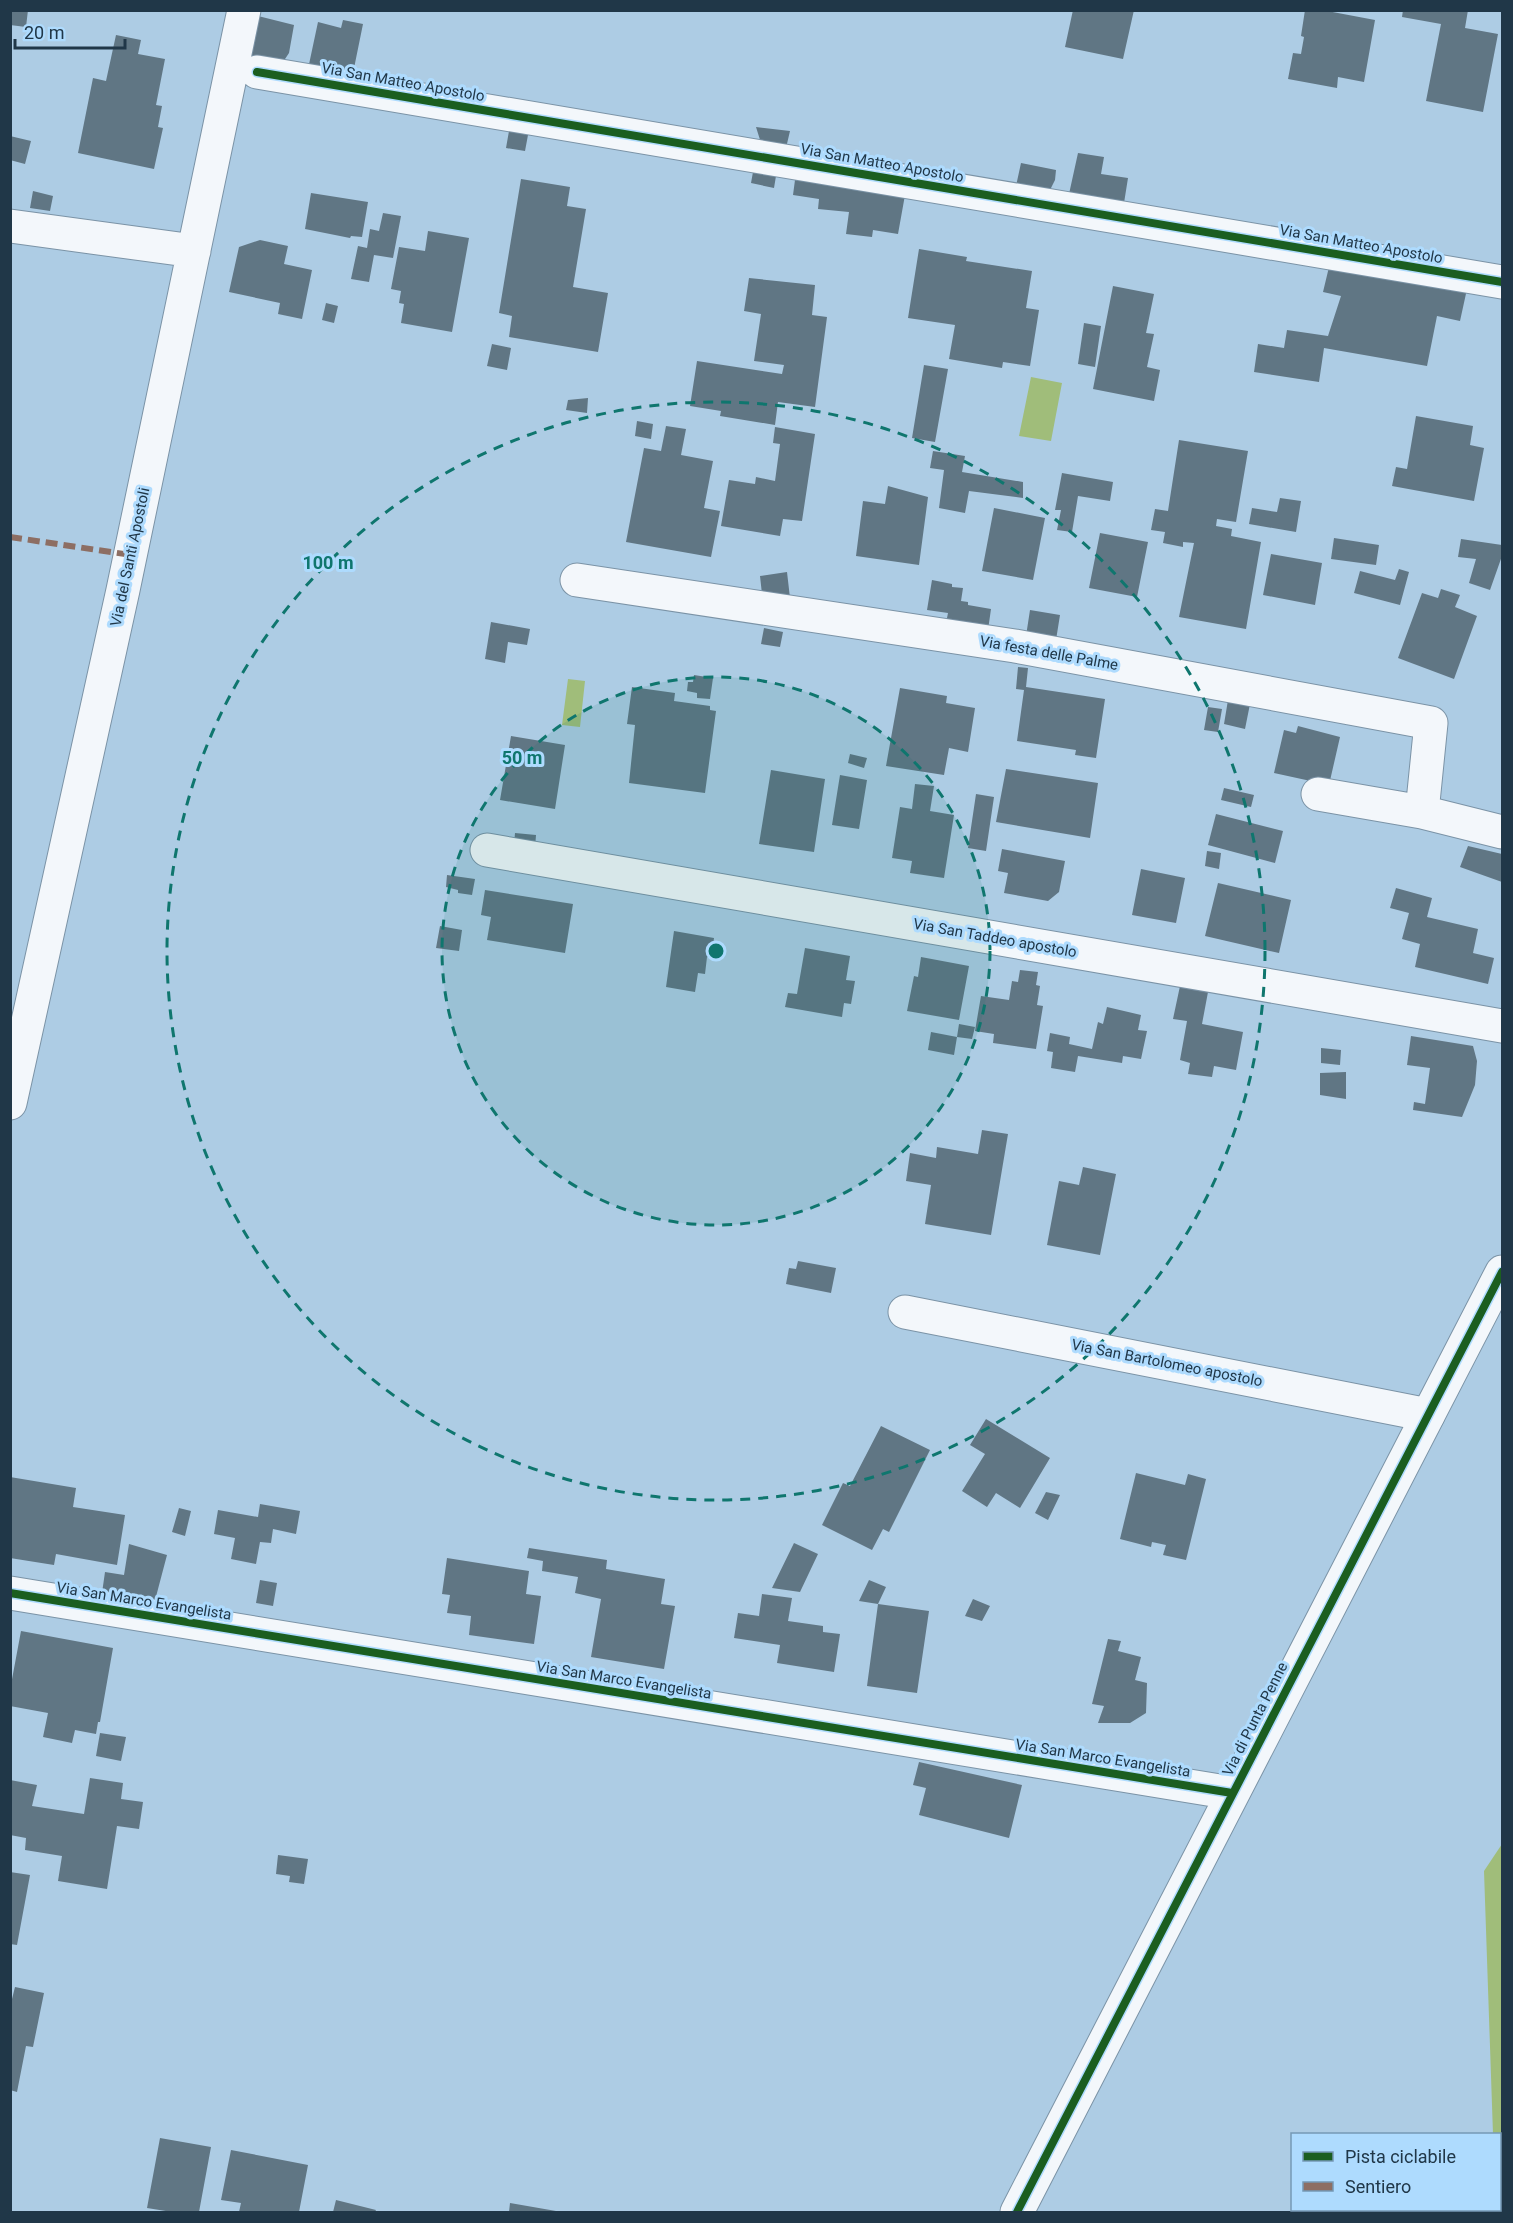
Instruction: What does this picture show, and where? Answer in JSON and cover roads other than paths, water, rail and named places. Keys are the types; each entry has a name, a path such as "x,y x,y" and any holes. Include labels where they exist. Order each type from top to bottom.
{"street":[{"name":"Via del Santi Apostoli","path":"10,1103 125,582 244,10"},
{"name":"Via San Matteo Apostolo","path":"257,72 1503,282"},
{"path":"10,226 194,251"},
{"name":"Via festa delle Palme","path":"577,580 1015,646 1431,723 1422,812"},
{"path":"1318,794 1422,812 1503,832"},
{"name":"Via San Taddeo apostolo","path":"487,850 1503,1026"},
{"name":"Via di Punta Penne","path":"1017,2212 1503,1272"},
{"name":"Via San Bartolomeo apostolo","path":"905,1312 1428,1415"},
{"name":"Via San Marco Evangelista","path":"10,1593 1232,1793"}]}
